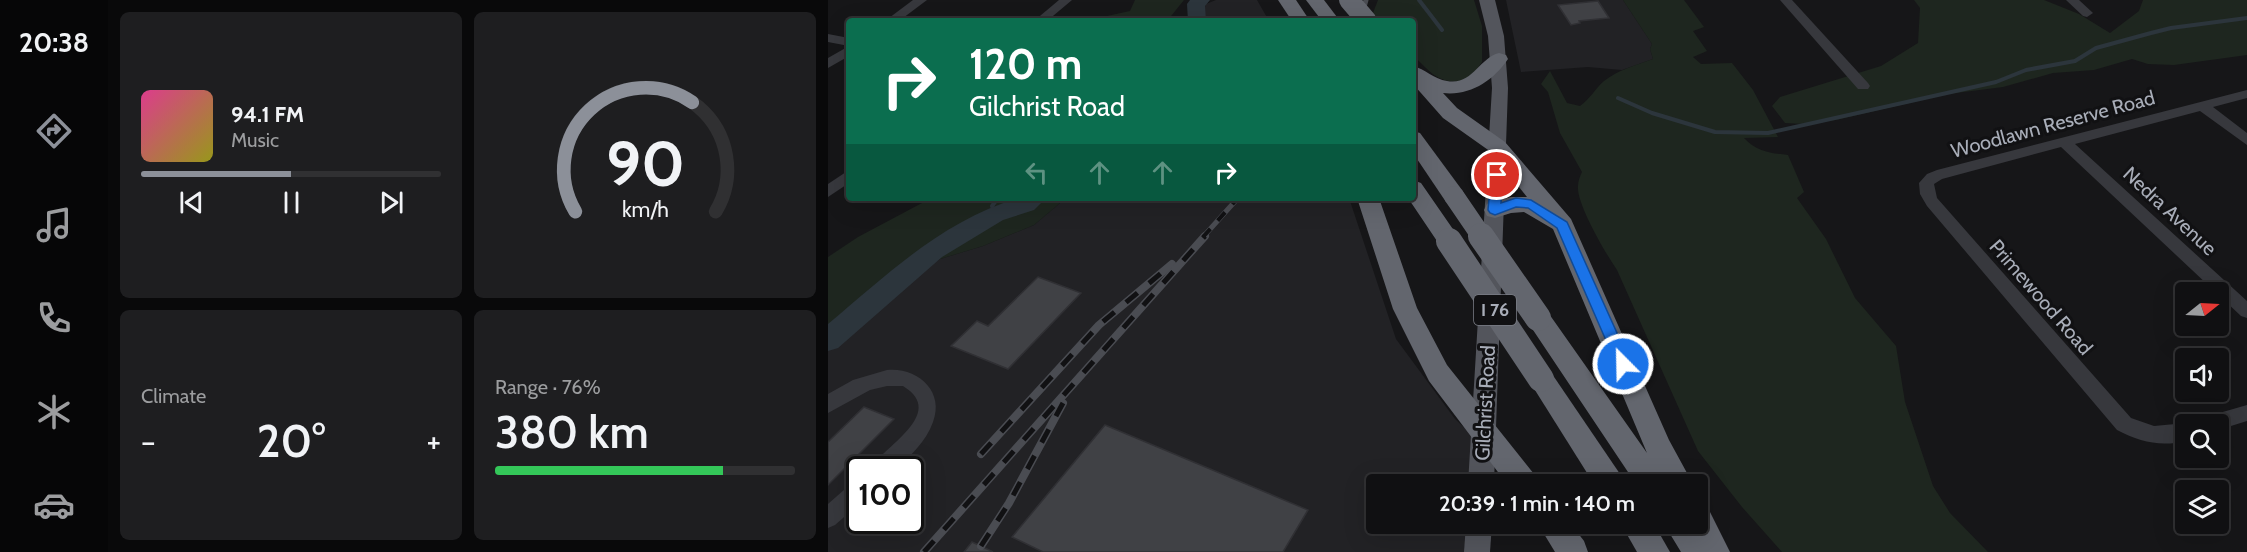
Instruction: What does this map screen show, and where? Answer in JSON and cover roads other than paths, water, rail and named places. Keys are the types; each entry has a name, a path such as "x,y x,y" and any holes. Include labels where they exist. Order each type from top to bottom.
{"highway":[{"path":"1316,0 1328,18"},
{"path":"1349,0 1364,18"},
{"path":"1416,74 1439,87 1459,90 1481,79 1499,59"},
{"path":"1416,75 1450,113 1498,147 1563,225 1659,448 1673,474"},
{"name":"I 76","path":"1416,142 1645,474"},
{"name":"I 76","path":"1416,192 1603,474"},
{"path":"1369,201 1405,309 1438,373 1517,474"},
{"path":"1495,210 1516,202 1531,204 1563,225"},
{"path":"1560,534 1573,552"},
{"path":"1643,534 1655,552"},
{"path":"1686,534 1699,552"},
{"path":"1705,534 1715,552"}],"main road":[{"name":"Gilchrist Road","path":"1482,474 1498,147 1499,59 1487,0"},
{"path":"1477,552 1478,534"}],"street":[{"path":"895,18 921,0"},
{"path":"1044,18 1066,0"},
{"path":"1786,0 1863,86"},
{"path":"2072,0 2087,13"},
{"path":"828,38 846,41"},
{"path":"828,64 846,52"},
{"name":"Woodlawn Reserve Road","path":"1954,228 1925,191 1924,186 1930,177 2247,94"},
{"path":"2201,105 2247,140"},
{"name":"Nedra Avenue","path":"2064,142 2247,311"},
{"path":"828,192 846,177"},
{"name":"Primewood Road","path":"1954,228 2124,424 2139,433 2163,437 2175,434"},
{"path":"830,400 867,384 898,377 911,381 922,389 927,398 924,422 912,439 894,456"},
{"path":"2229,418 2247,412"},
{"path":"828,518 846,502"}],"waterway":[{"path":"1197,18 1196,4 1201,0"},
{"path":"1419,0 1442,30"},
{"path":"1618,98 1652,113 1715,132 1768,133 1996,82 2026,70 2075,61 2096,48 2171,28 2247,18"},
{"path":"995,214 992,206 996,201"},
{"path":"828,340 933,250 995,214 1030,201"}],"railway":[{"path":"1361,18 1366,0"},
{"path":"1203,237 1235,201"},
{"path":"924,552 1205,236"},
{"path":"981,454 1099,325 1172,264"},
{"path":"981,546 1009,503 1063,403"}]}
